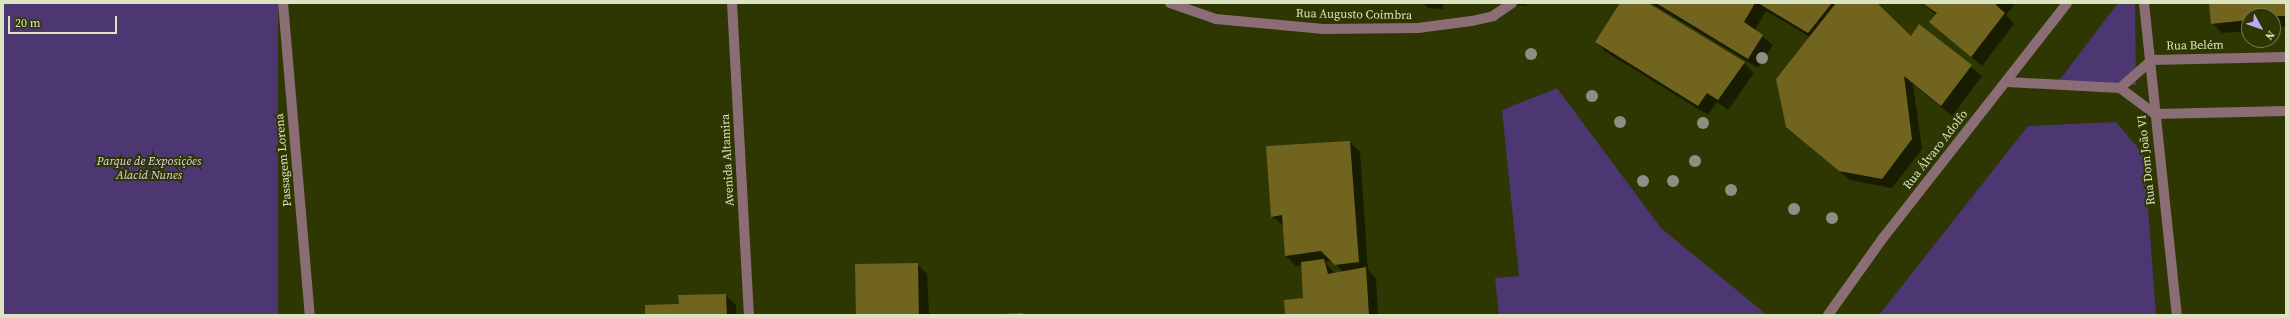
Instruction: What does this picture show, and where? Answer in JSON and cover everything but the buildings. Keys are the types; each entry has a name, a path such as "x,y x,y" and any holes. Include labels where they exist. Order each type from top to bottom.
{"street":[{"name":"Passagem Lorena","path":"283,3 310,315"},
{"name":"Avenida Altamira","path":"732,3 749,315"},
{"name":"Rua Augusto Coimbra","path":"1170,3 1222,20 1324,29 1418,28 1472,21 1493,16 1512,3"},
{"name":"Rua Álvaro Adolfo","path":"1828,315 1883,238 2067,3"},
{"name":"Rua Dom João VI","path":"2144,3 2152,60 2155,114 2177,315"},
{"name":"Rua Belém","path":"2152,60 2286,57"},
{"path":"2120,88 2152,60"},
{"path":"2006,82 2120,88 2155,114 2286,111"}],"green space":[{"name":"Parque de Exposições Alacid Nunes","path":"3,3 278,3 278,315 3,315"},
{"path":"2118,3 2135,3 2136,85 2055,86"},
{"path":"1557,88 1661,228 1767,315 1499,315 1495,278 1519,276 1502,110"},
{"path":"2116,122 2144,155 2156,315 1879,315 2028,126"}]}
